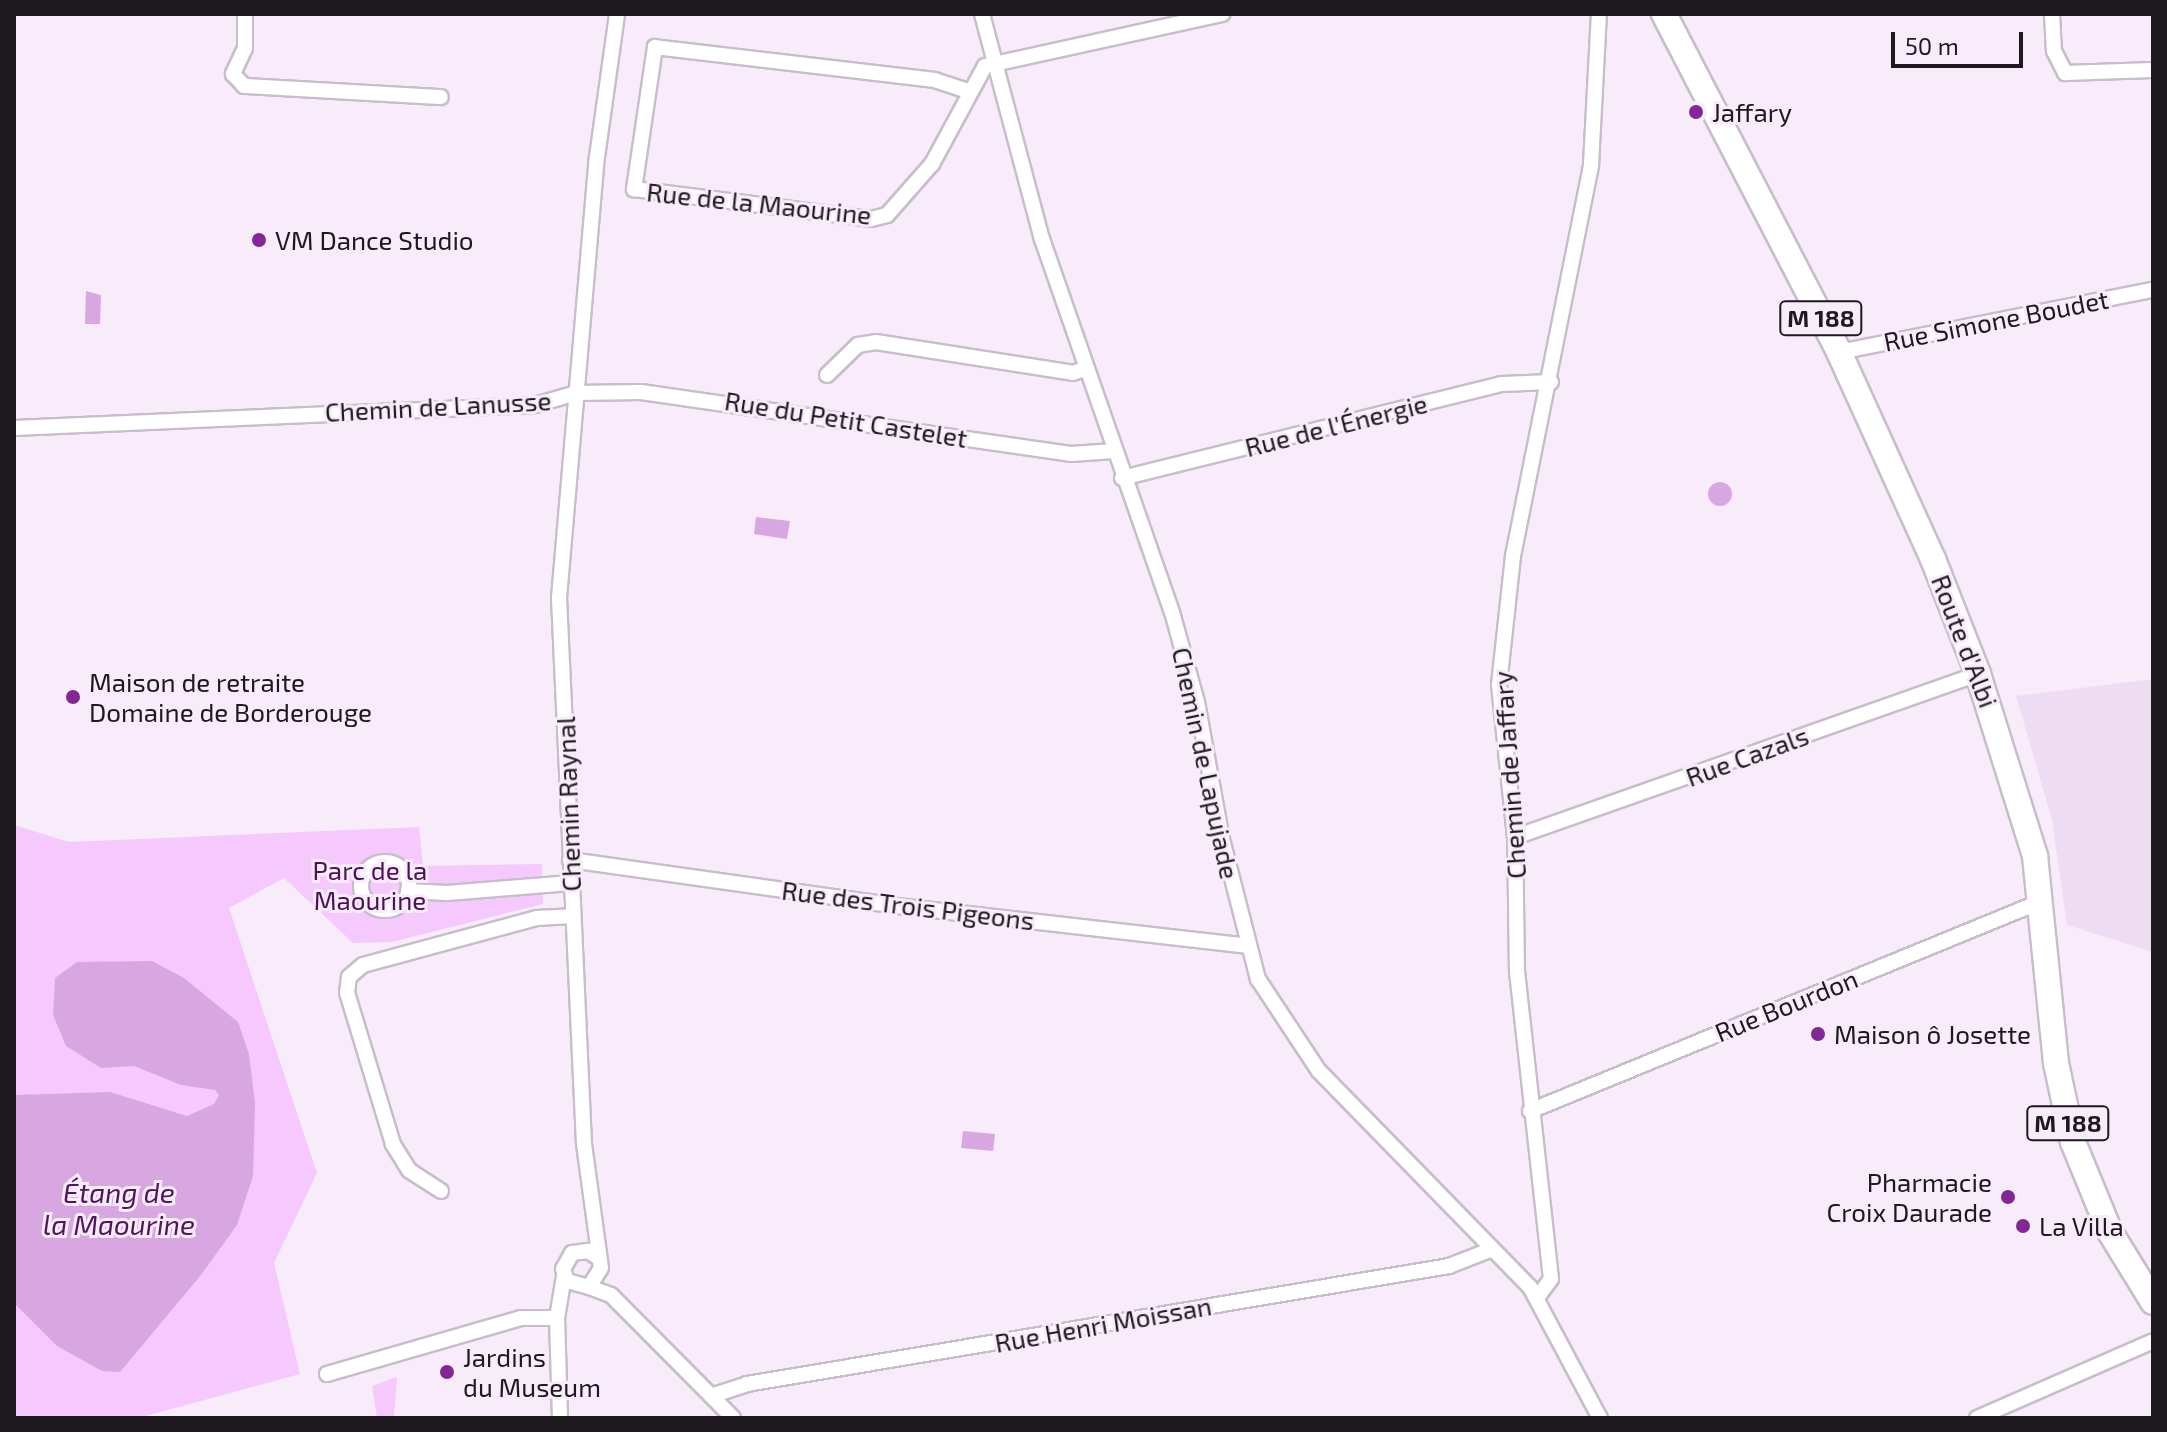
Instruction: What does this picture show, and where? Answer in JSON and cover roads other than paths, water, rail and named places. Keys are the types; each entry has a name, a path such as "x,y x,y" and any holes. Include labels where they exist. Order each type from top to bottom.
{"main road":[{"name":"Route d'Albi","path":"1664,14 1839,352 1933,559 1978,674 2017,786 2042,901 2056,1063 2073,1142 2110,1232 2153,1302"}],"street":[{"path":"245,14 245,48 233,74 244,86 441,97"},
{"name":"Chemin de Lanusse","path":"14,428 535,405 576,393 597,157 617,14"},
{"name":"Chemin de Lapujade","path":"982,14 993,65 1084,369 1172,612 1197,702 1247,946 1258,979 1319,1071 1537,1298 1600,1418"},
{"path":"993,65 1222,14"},
{"name":"Chemin de Jaffary","path":"1537,1298 1551,1279 1517,972 1515,837 1499,685 1513,556 1551,382 1591,165 1599,14"},
{"path":"2052,14 2054,51 2065,73 2077,77 2153,70"},
{"name":"Rue de la Maourine","path":"968,91 935,80 655,47 634,189 871,219 887,215 932,164 968,91 985,66 993,65"},
{"name":"Rue Simone Boudet","path":"1839,352 2153,290"},
{"path":"827,375 858,345 876,342 1073,373 1084,369"},
{"name":"Rue de l'Énergie","path":"1122,478 1502,384 1551,382"},
{"name":"Rue du Petit Castelet","path":"576,393 641,392 728,401 1071,454 1114,451"},
{"name":"Chemin Raynal","path":"576,393 559,598 571,883 590,1215 599,1263 625,1308"},
{"name":"Rue Cazals","path":"1515,837 1978,674"},
{"name":"Rue des Trois Pigeons","path":"570,860 964,914 1247,946"},
{"path":"408,891 447,893 571,883"},
{"name":"Rue Bourdon","path":"1530,1111 2042,901"},
{"path":"441,1191 409,1170 393,1144 347,993 349,977 363,965 537,918 573,916"},
{"name":"Chemin Raynal","path":"560,1418 557,1318 564,1263 577,1251 590,1215"},
{"name":"Rue Henri Moissan","path":"714,1395 747,1384 1449,1266 1490,1250"},
{"path":"327,1374 521,1318 557,1318 586,1287 599,1263 577,1251"},
{"name":"Chemin Raynal","path":"564,1276 586,1287 600,1288 625,1308 714,1395 733,1418"},
{"path":"1977,1418 2153,1341"}],"water":[{"path":"86,291 101,295 100,324 85,324"},
{"path":"1715,482 1725,482 1732,489 1732,499 1725,506 1715,506 1708,499 1708,489"},
{"path":"756,517 790,521 787,539 754,534"},
{"name":"Étang de la Maourine","path":"152,961 184,978 238,1022 249,1054 255,1103 253,1176 237,1225 201,1275 120,1372 102,1371 57,1346 14,1303 14,1095 110,1092 187,1116 214,1104 219,1095 215,1090 181,1085 134,1066 101,1068 66,1046 53,1015 55,978 77,962"},
{"path":"963,1131 995,1134 993,1151 961,1148"}],"place":[{"name":"Jaffary","path":"1696,112"},
{"name":"VM Dance Studio","path":"259,240"},
{"name":"Maison de retraite Domaine de Borderouge","path":"73,697"},
{"name":"Maison ô Josette","path":"1818,1034"},
{"name":"Pharmacie Croix Daurade","path":"2008,1197"},
{"name":"La Villa","path":"2023,1226"},
{"name":"Jardins du Museum","path":"447,1372"}],"park label":[{"name":"Parc de la Maourine","path":"370,885"}]}
